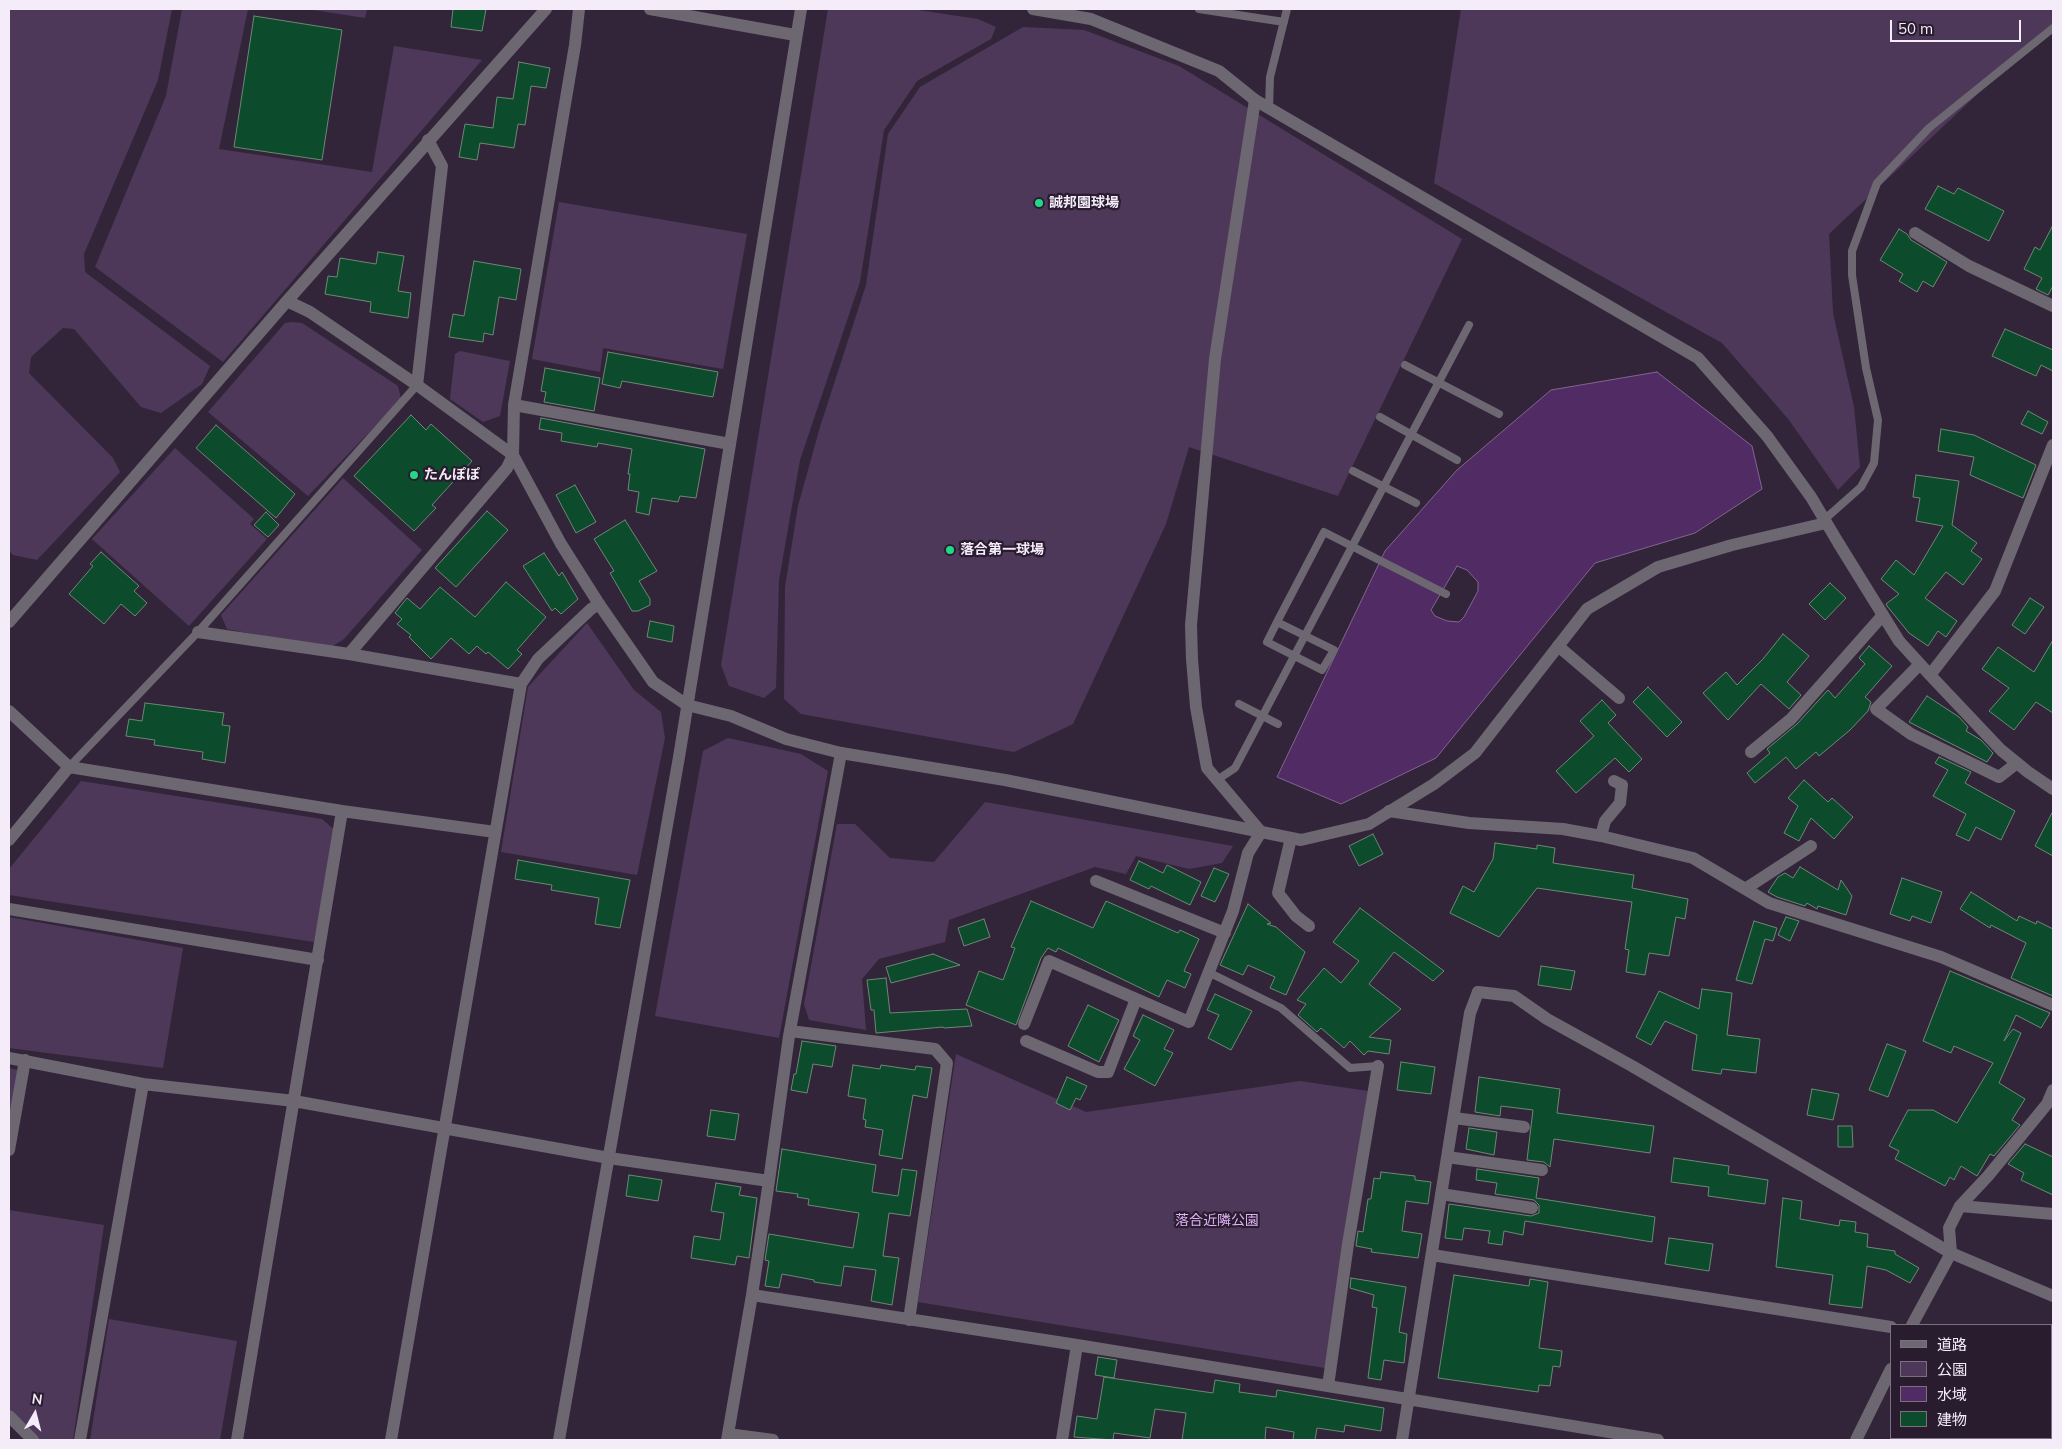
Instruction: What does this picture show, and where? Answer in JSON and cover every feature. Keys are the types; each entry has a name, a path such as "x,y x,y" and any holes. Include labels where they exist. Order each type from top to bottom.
{"street":[{"path":"9,622 428,140 546,9"},
{"path":"349,654 507,468 513,455 514,405 575,45 579,9"},
{"path":"650,9 795,35"},
{"path":"559,1440 687,705 795,35 801,9"},
{"path":"1033,9 1091,20 1219,71 1255,100 1698,358 1767,436 1825,521 1899,641 2002,750 2053,789"},
{"path":"1255,100 1215,359 1191,625 1196,707 1207,768 1261,832"},
{"path":"417,385 442,166 428,140"},
{"path":"1915,233 1969,266 2053,306"},
{"path":"287,301 310,312 417,385 513,455 561,544 599,604 653,682 687,705 732,716 786,739 841,754 1005,780 1301,840 1369,824 1434,784 1475,753 1587,609 1658,568 1732,545 1825,521"},
{"path":"514,405 730,444"},
{"path":"1930,675 1995,591 2053,445"},
{"path":"391,1440 521,684 538,659 590,609 599,604"},
{"path":"1752,752 1791,719 1883,615"},
{"path":"198,632 349,654 521,684"},
{"path":"1558,646 1619,698"},
{"path":"1920,664 1876,709 1911,734 1999,777 2017,763"},
{"path":"9,711 69,767 342,812 495,832"},
{"path":"773,1440 727,1437 752,1295 790,1031 841,754"},
{"path":"9,840 69,767"},
{"path":"1602,836 1605,821 1620,803 1622,784 1614,781"},
{"path":"1389,811 1469,824 1563,829 1602,836 1693,858 1769,903 1941,957 2053,1006"},
{"path":"237,1440 342,812"},
{"path":"1024,1024 1049,961 1189,1022 1233,911 1248,854 1261,832"},
{"path":"1291,838 1278,893 1296,916 1309,926"},
{"path":"1745,889 1811,846"},
{"path":"1096,881 1225,933"},
{"path":"9,909 318,960"},
{"path":"1402,1440 1470,1013 1478,992 1514,996 1547,1019 1632,1066 1951,1253 2053,1296"},
{"path":"1026,1041 1098,1072 1108,1072 1136,999"},
{"path":"790,1031 935,1049 947,1063 909,1320"},
{"path":"9,1058 143,1084 294,1102 609,1158 769,1181"},
{"path":"9,1150 25,1060"},
{"path":"1328,1386 1348,1244 1378,1066"},
{"path":"80,1440 143,1084"},
{"path":"1913,1324 1951,1253 1949,1228 1960,1206 1988,1176 2047,1104 2053,1090"},
{"path":"1454,1118 1524,1126"},
{"path":"1448,1157 1542,1170"},
{"path":"1442,1194 1532,1208"},
{"path":"1960,1206 2053,1214"},
{"path":"1432,1255 1796,1314 1890,1327"},
{"path":"752,1295 1077,1345 1658,1440"},
{"path":"1062,1440 1077,1345"},
{"path":"1856,1440 1890,1371"},
{"path":"9,1416 34,1440"}],"lane":[{"path":"1199,9 1284,22"},
{"path":"1270,108 1270,77 1286,9"},
{"path":"1825,521 1861,487 1874,462 1878,420 1866,368 1852,275 1852,252 1877,183 1930,128 2053,28"},
{"path":"1217,780 1235,768 1468,325"},
{"path":"1405,365 1499,414"},
{"path":"69,767 198,632 417,385"},
{"path":"1380,417 1457,460"},
{"path":"1353,471 1416,503"},
{"path":"1277,622 1334,650 1322,670 1267,642 1277,622 1324,532 1446,594"},
{"path":"1239,704 1278,724"},
{"path":"1208,972 1281,1008 1350,1068 1378,1066"}],"green space":[{"path":"9,9 172,9 158,80 84,254 85,272 210,366 202,384 161,413 141,407 74,329 63,328 31,357 29,373 113,458 120,472 37,560 13,555 9,551"},
{"path":"182,9 248,9 219,149 372,172 394,46 482,60 223,362 95,267 166,96"},
{"path":"307,9 367,9 365,18"},
{"path":"828,9 911,9 978,19 996,27 991,39 917,81 884,130 860,282 800,460 779,580 776,688 764,698 729,686 721,665"},
{"path":"1461,9 2053,9 2053,23 1829,234 1833,313 1854,407 1860,467 1838,490 1789,420 1722,343 1434,183"},
{"path":"1023,27 1084,30 1179,66 1462,239 1338,496 1189,447 1166,524 1073,724 1014,752 801,714 784,699 785,587 798,506 820,427 866,285 888,134 920,87"},
{"path":"559,202 747,234 723,369 603,348 600,372 532,359"},
{"path":"285,323 302,323 398,386 401,399 308,496 208,412"},
{"path":"460,351 510,361 500,416 483,422 450,399 455,354"},
{"path":"175,448 254,519 250,524 267,539 189,626 92,539"},
{"path":"343,478 422,550 344,639 328,649 227,629 221,615"},
{"path":"587,623 634,690 661,712 665,738 637,875 501,852 528,687"},
{"path":"728,738 801,754 828,771 779,1038 655,1016 703,751"},
{"path":"81,781 322,819 338,833 314,942 9,895 9,869"},
{"path":"985,802 1233,846 1222,863 1189,869 1136,856 1126,874 1095,867 949,920 945,942 879,959 862,979 866,1030 809,1020 804,1004 837,824 855,824 890,858 934,862"},
{"path":"9,917 183,948 163,1068 9,1048"},
{"name":"落合近隣公園","path":"956,1054 1086,1112 1300,1081 1368,1091 1325,1368 918,1302"},
{"path":"9,1068 18,1070 9,1118"},
{"path":"9,1210 104,1225 73,1440 39,1440 9,1409"},
{"path":"109,1319 237,1341 220,1440 90,1440"}],"water":[{"path":"1657,372 1752,446 1762,489 1695,533 1595,563 1436,758 1341,804 1277,777 1385,551 1457,470 1551,390","holes":["1457,566 1467,570 1478,582 1478,591 1464,617 1459,622 1447,621 1435,616 1431,610"]}],"building":[{"path":"453,9 486,9 482,31 451,27"},
{"path":"254,16 342,30 322,160 234,147"},
{"path":"519,62 550,68 546,88 531,86 525,125 518,124 514,148 480,143 477,160 459,157 465,124 493,128 497,97 513,99"},
{"path":"1938,186 1954,194 1958,188 2004,211 1989,241 1925,209"},
{"path":"2053,225 2053,286 2048,295 2036,289 2042,278 2024,269 2035,247 2040,250"},
{"path":"1899,229 1907,234 1911,240 1947,262 1933,287 1923,281 1917,292 1899,281 1903,274 1880,260"},
{"path":"378,252 404,256 398,291 411,293 408,318 370,312 371,302 325,294 328,276 337,277 340,258 376,264"},
{"path":"474,261 521,269 516,300 499,297 493,335 484,333 483,342 449,337 453,314 464,316"},
{"path":"2005,329 2053,350 2053,371 2041,365 2036,376 1992,356"},
{"path":"608,352 718,372 713,397 622,381 620,388 602,384"},
{"path":"545,368 600,378 594,411 544,402 546,392 541,391"},
{"path":"2028,411 2048,422 2042,434 2021,424"},
{"path":"411,415 426,430 431,424 472,461 432,505 436,508 414,531 354,476"},
{"path":"541,418 705,449 696,498 680,496 678,502 652,498 649,515 636,512 639,492 628,490 630,474 628,474 632,449 598,443 597,447 561,441 562,433 539,429"},
{"path":"216,425 295,494 276,518 196,448"},
{"path":"1941,429 1974,435 2036,465 2023,498 1970,475 1974,457 1938,451"},
{"path":"1916,475 1959,481 1952,525 1977,543 1971,551 1982,559 1963,585 1946,572 1925,598 1957,621 1946,637 1938,631 1928,646 1909,633 1887,606 1886,604 1899,594 1881,579 1896,560 1914,575 1943,526 1916,521 1920,498 1913,497"},
{"path":"575,485 596,522 576,533 556,495"},
{"path":"487,511 508,530 456,587 435,568"},
{"path":"266,512 279,525 268,537 254,525"},
{"path":"625,520 657,571 639,581 650,599 650,605 638,611 632,611 610,573 614,571 594,539"},
{"path":"101,552 139,586 134,591 147,603 135,616 121,604 104,624 69,594 93,566 90,564"},
{"path":"544,553 559,576 562,572 578,599 561,614 555,608 552,611 523,566"},
{"path":"506,582 546,617 517,650 522,654 508,669 488,652 486,654 477,646 469,654 451,638 431,659 409,637 411,635 397,624 402,619 395,613 407,598 420,609 440,587 475,617"},
{"path":"1830,583 1846,598 1825,620 1809,604"},
{"path":"2030,598 2044,607 2025,634 2012,625"},
{"path":"650,621 674,626 672,642 647,637"},
{"path":"1783,634 1809,656 1787,682 1801,695 1789,709 1761,684 1728,720 1703,693 1726,672 1737,685 1763,659"},
{"path":"2053,640 2053,713 2036,702 2014,730 1989,711 2009,688 1982,669 1998,647 2034,672"},
{"path":"1869,646 1892,666 1865,697 1871,702 1868,711 1850,730 1819,756 1816,752 1796,769 1786,757 1755,783 1747,773 1770,753 1767,749 1797,724 1828,690 1835,698 1865,664 1859,658"},
{"path":"1648,687 1682,722 1667,737 1633,702"},
{"path":"1927,696 1959,717 1968,727 1966,731 1981,740 1993,753 1987,762 1909,722"},
{"path":"1602,700 1616,715 1608,723 1642,759 1629,772 1615,758 1576,793 1556,771 1594,736 1580,721"},
{"path":"145,703 224,713 222,725 230,726 225,763 202,759 203,752 154,745 155,740 126,736 129,719 142,721"},
{"path":"1939,757 1971,772 1965,783 2015,811 2001,840 1976,827 1969,841 1956,835 1966,814 1933,796 1948,770 1935,763"},
{"path":"1804,780 1828,802 1832,798 1853,817 1834,839 1811,818 1799,841 1784,833 1798,806 1788,798"},
{"path":"2053,811 2053,856 2035,846"},
{"path":"1373,834 1383,854 1359,866 1349,846"},
{"path":"1495,843 1537,849 1537,845 1555,848 1553,863 1634,875 1632,888 1688,899 1685,919 1676,917 1669,956 1649,953 1645,975 1626,972 1629,950 1625,949 1632,902 1537,888 1499,937 1450,913 1463,886 1474,892 1493,859"},
{"path":"518,860 630,880 620,928 595,924 599,898 551,890 552,885 515,879"},
{"path":"1139,861 1163,873 1167,865 1201,882 1190,905 1151,886 1149,889 1130,880"},
{"path":"1800,867 1838,890 1841,880 1852,896 1846,915 1818,906 1817,909 1807,903 1805,906 1768,892 1778,877 1785,873 1793,878"},
{"path":"1214,868 1229,874 1215,902 1201,896"},
{"path":"1902,878 1942,892 1931,923 1912,916 1910,921 1890,914"},
{"path":"1971,892 2017,921 2019,916 2036,924 2037,921 2053,929 2053,996 2011,978 2026,943 1991,925 1990,928 1960,909"},
{"path":"1031,901 1093,928 1106,901 1178,933 1180,930 1199,939 1184,971 1191,974 1185,988 1167,980 1159,997 1058,948 1056,952 1048,948 1041,958 1016,1025 966,1005 979,971 1003,980 1015,948 1011,947"},
{"path":"1248,904 1271,923 1267,924 1276,927 1305,952 1286,995 1270,988 1275,977 1248,965 1243,975 1220,965"},
{"path":"1360,908 1444,971 1433,981 1394,952 1369,984 1401,1009 1369,1037 1391,1040 1389,1054 1368,1051 1364,1055 1350,1041 1344,1048 1321,1028 1317,1032 1298,1015 1306,1004 1297,1000 1324,968 1341,983 1359,961 1333,942"},
{"path":"1786,917 1799,921 1790,941 1778,935"},
{"path":"984,919 990,937 964,946 958,928"},
{"path":"1754,921 1777,928 1773,941 1765,939 1752,984 1736,980"},
{"path":"933,954 960,965 891,983 886,967"},
{"path":"1541,966 1575,971 1571,990 1538,985"},
{"path":"1950,971 2050,1013 2041,1028 2016,1015 2004,1041 2013,1029 2021,1033 1999,1083 2025,1099 2012,1120 2020,1125 1994,1156 1990,1154 1977,1176 1961,1166 1954,1180 1950,1177 1945,1186 1895,1159 1899,1151 1889,1146 1908,1110 1933,1110 1957,1123 1993,1063 1954,1046 1951,1053 1923,1041"},
{"path":"886,978 890,1013 967,1009 972,1026 876,1033 874,1010 871,1010 867,980"},
{"path":"1702,989 1732,993 1727,1035 1760,1039 1756,1073 1722,1069 1721,1074 1692,1070 1697,1035 1665,1021 1651,1045 1636,1037 1659,991 1699,1009"},
{"path":"1215,994 1252,1011 1231,1050 1208,1038 1219,1015 1207,1010"},
{"path":"1088,1005 1119,1020 1099,1062 1068,1046"},
{"path":"1143,1015 1174,1030 1164,1049 1173,1053 1155,1086 1124,1069 1140,1040 1133,1036"},
{"path":"802,1041 836,1046 832,1067 813,1064 807,1093 791,1090"},
{"path":"1887,1044 1906,1051 1888,1097 1869,1090"},
{"path":"1401,1062 1435,1067 1431,1094 1397,1090"},
{"path":"853,1065 880,1069 881,1065 915,1070 916,1066 932,1068 927,1098 913,1095 902,1159 879,1155 883,1130 865,1127 866,1120 863,1119 866,1099 848,1096"},
{"path":"1067,1077 1087,1086 1080,1100 1076,1098 1070,1110 1056,1103"},
{"path":"1479,1077 1560,1089 1557,1113 1654,1126 1650,1153 1554,1139 1550,1167 1544,1162 1527,1160 1533,1110 1501,1106 1500,1116 1475,1112"},
{"path":"1812,1089 1839,1094 1833,1120 1807,1115"},
{"path":"711,1110 739,1114 735,1140 707,1136"},
{"path":"1838,1126 1852,1126 1853,1147 1838,1147"},
{"path":"1469,1128 1497,1132 1494,1155 1466,1149"},
{"path":"2025,1144 2053,1157 2053,1195 2021,1180 2024,1173 2008,1164"},
{"path":"782,1149 876,1165 872,1192 898,1196 902,1169 917,1171 910,1216 889,1213 883,1256 899,1258 892,1305 871,1301 876,1270 844,1266 841,1286 782,1274 779,1288 765,1286 769,1261 765,1260 769,1234 853,1248 859,1213 808,1205 809,1199 797,1197 798,1194 776,1191"},
{"path":"1674,1158 1729,1166 1728,1174 1768,1180 1765,1204 1708,1196 1709,1187 1671,1182"},
{"path":"1477,1169 1539,1178 1536,1198 1655,1217 1652,1242 1525,1221 1523,1235 1504,1231 1502,1245 1488,1243 1490,1231 1464,1228 1462,1240 1445,1238 1449,1204 1531,1216 1539,1213 1539,1205 1534,1200 1495,1194 1497,1183 1476,1180"},
{"path":"1381,1172 1415,1176 1415,1180 1431,1182 1428,1204 1406,1201 1402,1231 1422,1234 1418,1258 1371,1252 1372,1249 1356,1246 1358,1231 1363,1232 1368,1199 1371,1199 1374,1178 1380,1179"},
{"path":"629,1175 662,1180 658,1201 626,1196"},
{"path":"716,1183 741,1187 739,1195 757,1198 749,1258 737,1256 735,1265 691,1258 694,1236 720,1240 724,1213 711,1211"},
{"path":"1783,1198 1802,1201 1800,1219 1839,1226 1840,1220 1856,1222 1855,1232 1868,1234 1867,1247 1895,1251 1895,1254 1919,1268 1910,1283 1886,1270 1867,1266 1862,1308 1829,1304 1833,1275 1776,1267"},
{"path":"1669,1238 1713,1244 1709,1271 1665,1264"},
{"path":"1454,1275 1529,1286 1530,1279 1548,1282 1539,1348 1562,1351 1560,1367 1553,1366 1550,1386 1539,1385 1538,1392 1438,1378"},
{"path":"1351,1278 1406,1287 1399,1332 1407,1334 1404,1363 1384,1360 1381,1380 1368,1378 1377,1308 1372,1307 1374,1295 1350,1288"},
{"path":"1098,1357 1117,1360 1114,1378 1095,1375"},
{"path":"1104,1377 1213,1393 1215,1380 1240,1384 1239,1392 1276,1397 1277,1390 1384,1408 1381,1431 1345,1425 1344,1432 1317,1428 1315,1440 1293,1440 1294,1432 1266,1427 1265,1440 1182,1440 1186,1413 1155,1409 1150,1438 1114,1433 1113,1440 1074,1437 1077,1416 1097,1419"}],"place":[{"name":"誠邦園球場","path":"1039,203"},
{"name":"たんぽぽ","path":"414,475"},
{"name":"落合第一球場","path":"950,550"}]}
